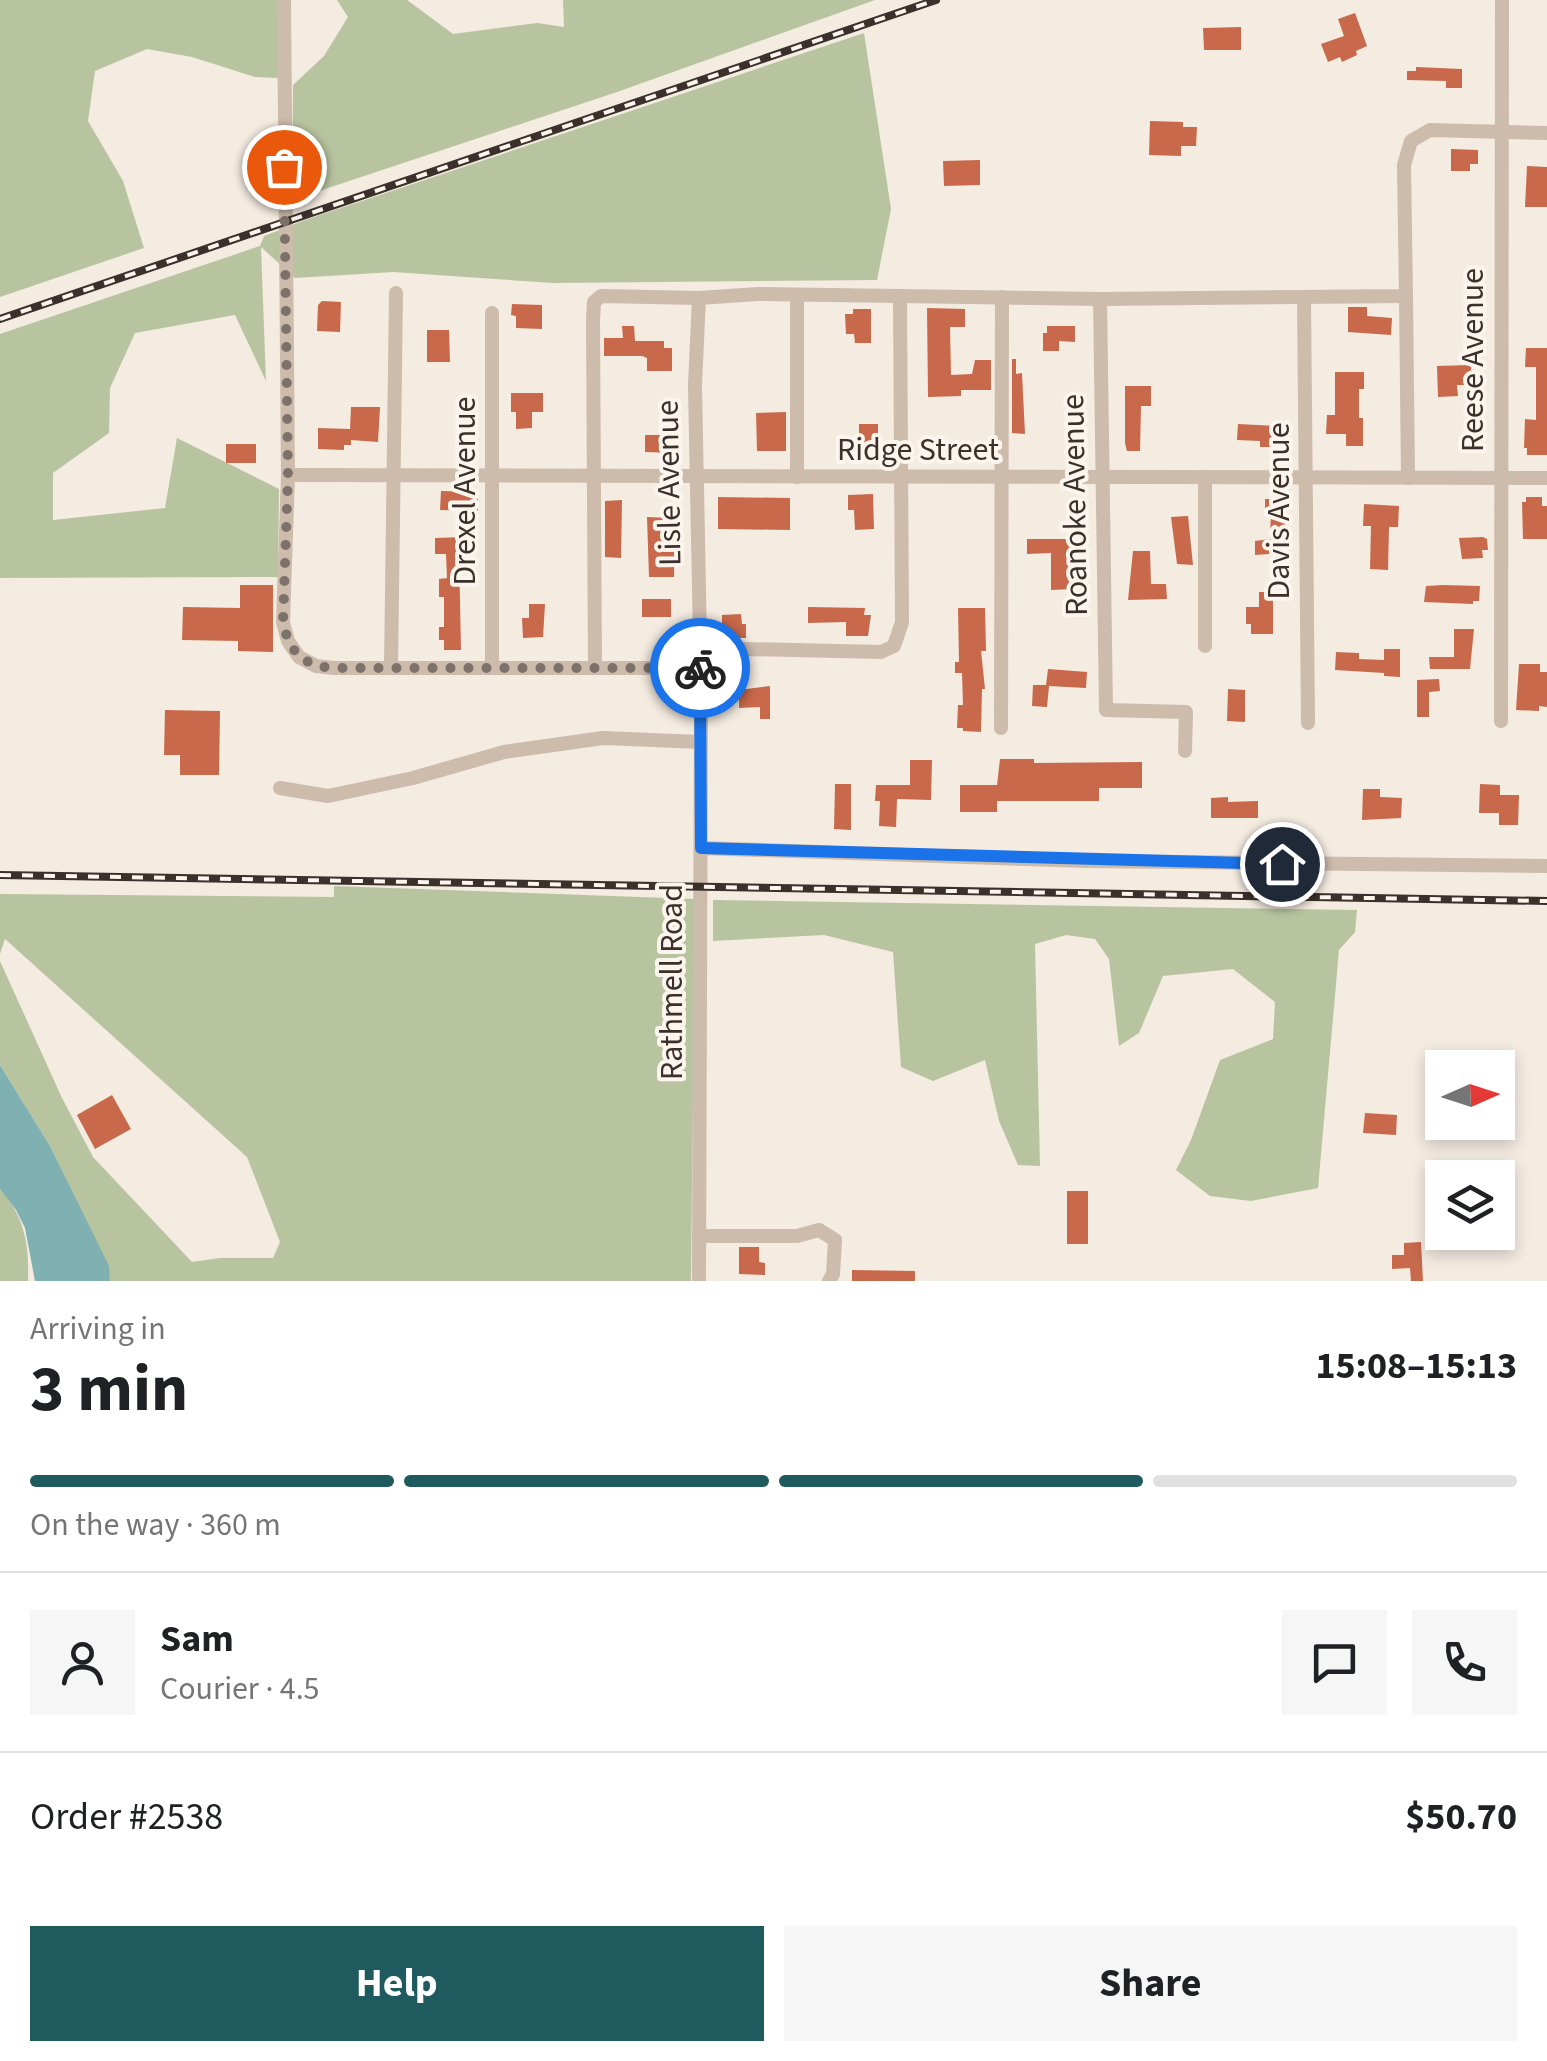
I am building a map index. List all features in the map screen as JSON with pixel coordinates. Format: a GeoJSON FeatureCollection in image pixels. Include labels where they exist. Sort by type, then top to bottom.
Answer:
{"type":"FeatureCollection","features":[{"type":"Feature","properties":{"kind":"street"},"geometry":{"type":"LineString","coordinates":[[284,0],[288,476],[283,622],[288,641],[299,657],[316,666],[700,668]]}},
{"type":"Feature","properties":{"kind":"street","name":"Reese Avenue"},"geometry":{"type":"LineString","coordinates":[[1501,721],[1502,0]]}},
{"type":"Feature","properties":{"kind":"street"},"geometry":{"type":"LineString","coordinates":[[1408,478],[1406,151],[1411,140],[1430,130],[1547,133]]}},
{"type":"Feature","properties":{"kind":"street"},"geometry":{"type":"LineString","coordinates":[[391,668],[396,293]]}},
{"type":"Feature","properties":{"kind":"street"},"geometry":{"type":"LineString","coordinates":[[796,477],[797,294]]}},
{"type":"Feature","properties":{"kind":"street"},"geometry":{"type":"LineString","coordinates":[[595,668],[594,302],[600,296],[1406,296]]}},
{"type":"Feature","properties":{"kind":"street"},"geometry":{"type":"LineString","coordinates":[[700,648],[881,652],[894,646],[902,622],[900,297]]}},
{"type":"Feature","properties":{"kind":"street"},"geometry":{"type":"LineString","coordinates":[[1001,728],[1002,297]]}},
{"type":"Feature","properties":{"kind":"street","name":"Lisle Avenue"},"geometry":{"type":"LineString","coordinates":[[699,298],[696,477],[700,668]]}},
{"type":"Feature","properties":{"kind":"street","name":"Davis Avenue"},"geometry":{"type":"LineString","coordinates":[[1304,298],[1308,724]]}},
{"type":"Feature","properties":{"kind":"street","name":"Roanoke Avenue"},"geometry":{"type":"LineString","coordinates":[[1100,299],[1106,710],[1186,712],[1185,750]]}},
{"type":"Feature","properties":{"kind":"street","name":"Drexel Avenue"},"geometry":{"type":"LineString","coordinates":[[492,313],[492,668]]}},
{"type":"Feature","properties":{"kind":"street","name":"Ridge Street"},"geometry":{"type":"LineString","coordinates":[[288,476],[1547,478]]}},
{"type":"Feature","properties":{"kind":"street"},"geometry":{"type":"LineString","coordinates":[[1205,478],[1205,646]]}},
{"type":"Feature","properties":{"kind":"street","name":"Rathmell Road"},"geometry":{"type":"LineString","coordinates":[[699,1281],[700,668]]}},
{"type":"Feature","properties":{"kind":"street"},"geometry":{"type":"LineString","coordinates":[[280,788],[328,796],[413,778],[504,752],[602,738],[701,742]]}},
{"type":"Feature","properties":{"kind":"street"},"geometry":{"type":"LineString","coordinates":[[701,848],[1105,861],[1547,866]]}},
{"type":"Feature","properties":{"kind":"street"},"geometry":{"type":"LineString","coordinates":[[699,1236],[797,1236],[814,1230],[826,1232],[834,1240],[833,1274],[829,1281]]}},
{"type":"Feature","properties":{"kind":"green space"},"geometry":{"type":"Polygon","coordinates":[[[0,0],[278,0],[278,78],[255,77],[192,57],[147,49],[95,71],[88,121],[123,181],[144,248],[0,297],[0,0]]]}},
{"type":"Feature","properties":{"kind":"green space"},"geometry":{"type":"Polygon","coordinates":[[[337,0],[407,0],[453,34],[537,23],[564,27],[563,0],[875,0],[617,92],[292,200],[293,85],[324,56],[348,17],[337,0]]]}},
{"type":"Feature","properties":{"kind":"green space"},"geometry":{"type":"Polygon","coordinates":[[[864,33],[891,209],[877,280],[552,283],[393,272],[295,278],[261,247],[266,381],[235,315],[135,333],[110,388],[109,433],[53,473],[53,520],[165,508],[177,438],[279,489],[278,577],[0,578],[0,334],[260,246],[264,236],[308,219],[864,33]]]}},
{"type":"Feature","properties":{"kind":"green space"},"geometry":{"type":"Polygon","coordinates":[[[334,886],[695,899],[691,1281],[110,1281],[108,1266],[50,1146],[0,1065],[0,961],[93,1157],[192,1262],[273,1258],[280,1242],[247,1157],[5,939],[0,954],[0,894],[334,897],[334,886]]]}},
{"type":"Feature","properties":{"kind":"green space"},"geometry":{"type":"Polygon","coordinates":[[[713,900],[1357,910],[1355,932],[1339,950],[1318,1188],[1251,1201],[1210,1196],[1176,1170],[1220,1060],[1273,1039],[1275,1002],[1233,969],[1163,976],[1139,1033],[1119,1046],[1109,959],[1095,939],[1066,935],[1035,944],[1040,1166],[1018,1165],[999,1121],[985,1060],[933,1081],[901,1067],[893,952],[824,935],[713,941],[713,900]]]}},
{"type":"Feature","properties":{"kind":"green space"},"geometry":{"type":"Polygon","coordinates":[[[0,1189],[24,1232],[28,1281],[0,1281],[0,1189]]]}},
{"type":"Feature","properties":{"kind":"water"},"geometry":{"type":"Polygon","coordinates":[[[0,1065],[50,1146],[109,1266],[110,1281],[35,1281],[25,1228],[0,1189],[0,1065]]]}},
{"type":"Feature","properties":{"kind":"building"},"geometry":{"type":"Polygon","coordinates":[[[1355,13],[1367,46],[1342,62],[1340,57],[1328,62],[1321,44],[1344,36],[1338,19],[1355,13]]]}},
{"type":"Feature","properties":{"kind":"building"},"geometry":{"type":"Polygon","coordinates":[[[1241,27],[1241,50],[1204,50],[1203,28],[1241,27]]]}},
{"type":"Feature","properties":{"kind":"building"},"geometry":{"type":"Polygon","coordinates":[[[1416,67],[1462,69],[1462,88],[1446,88],[1446,81],[1407,80],[1407,71],[1416,71],[1416,67]]]}},
{"type":"Feature","properties":{"kind":"building"},"geometry":{"type":"Polygon","coordinates":[[[1150,121],[1183,122],[1183,127],[1197,127],[1196,146],[1181,146],[1181,156],[1149,155],[1150,121]]]}},
{"type":"Feature","properties":{"kind":"building"},"geometry":{"type":"Polygon","coordinates":[[[1451,149],[1478,150],[1478,164],[1470,164],[1470,171],[1451,171],[1451,149]]]}},
{"type":"Feature","properties":{"kind":"building"},"geometry":{"type":"Polygon","coordinates":[[[980,160],[980,185],[944,186],[943,161],[980,160]]]}},
{"type":"Feature","properties":{"kind":"building"},"geometry":{"type":"Polygon","coordinates":[[[1527,166],[1547,167],[1547,207],[1525,207],[1527,166]]]}},
{"type":"Feature","properties":{"kind":"building"},"geometry":{"type":"Polygon","coordinates":[[[322,301],[341,302],[340,332],[317,331],[318,305],[322,301]]]}},
{"type":"Feature","properties":{"kind":"building"},"geometry":{"type":"Polygon","coordinates":[[[512,304],[542,305],[542,329],[516,328],[512,304]]]}},
{"type":"Feature","properties":{"kind":"building"},"geometry":{"type":"Polygon","coordinates":[[[1348,307],[1367,307],[1367,316],[1392,318],[1391,335],[1348,332],[1348,307]]]}},
{"type":"Feature","properties":{"kind":"building"},"geometry":{"type":"Polygon","coordinates":[[[927,308],[965,309],[965,327],[950,327],[951,375],[972,374],[975,360],[991,360],[991,390],[961,390],[961,396],[928,397],[927,308]]]}},
{"type":"Feature","properties":{"kind":"building"},"geometry":{"type":"Polygon","coordinates":[[[853,309],[871,309],[871,343],[855,343],[854,334],[846,334],[845,314],[853,314],[853,309]]]}},
{"type":"Feature","properties":{"kind":"building"},"geometry":{"type":"Polygon","coordinates":[[[622,326],[634,326],[635,341],[664,341],[664,348],[672,348],[672,371],[647,371],[647,358],[642,356],[604,356],[604,338],[623,338],[622,326]]]}},
{"type":"Feature","properties":{"kind":"building"},"geometry":{"type":"Polygon","coordinates":[[[1047,326],[1075,326],[1075,342],[1059,341],[1059,351],[1043,351],[1047,326]]]}},
{"type":"Feature","properties":{"kind":"building"},"geometry":{"type":"Polygon","coordinates":[[[427,330],[449,330],[450,362],[427,362],[427,330]]]}},
{"type":"Feature","properties":{"kind":"building"},"geometry":{"type":"Polygon","coordinates":[[[1526,348],[1547,348],[1547,455],[1527,455],[1524,448],[1525,419],[1536,420],[1536,367],[1525,367],[1526,348]]]}},
{"type":"Feature","properties":{"kind":"building"},"geometry":{"type":"Polygon","coordinates":[[[1012,359],[1016,359],[1016,374],[1022,373],[1025,434],[1012,433],[1012,359]]]}},
{"type":"Feature","properties":{"kind":"building"},"geometry":{"type":"Polygon","coordinates":[[[1471,365],[1471,385],[1457,385],[1458,396],[1438,397],[1437,366],[1471,365]]]}},
{"type":"Feature","properties":{"kind":"building"},"geometry":{"type":"Polygon","coordinates":[[[1335,372],[1364,372],[1364,389],[1359,389],[1363,446],[1346,446],[1346,434],[1326,434],[1327,415],[1335,415],[1335,372]]]}},
{"type":"Feature","properties":{"kind":"building"},"geometry":{"type":"Polygon","coordinates":[[[1125,386],[1151,386],[1151,406],[1141,406],[1140,451],[1127,451],[1125,443],[1125,386]]]}},
{"type":"Feature","properties":{"kind":"building"},"geometry":{"type":"Polygon","coordinates":[[[511,393],[543,393],[543,412],[532,412],[532,428],[516,429],[511,393]]]}},
{"type":"Feature","properties":{"kind":"building"},"geometry":{"type":"Polygon","coordinates":[[[351,407],[380,407],[378,442],[351,440],[344,450],[318,449],[318,428],[350,429],[351,407]]]}},
{"type":"Feature","properties":{"kind":"building"},"geometry":{"type":"Polygon","coordinates":[[[786,412],[786,451],[757,451],[756,413],[786,412]]]}},
{"type":"Feature","properties":{"kind":"building"},"geometry":{"type":"Polygon","coordinates":[[[859,424],[878,424],[878,451],[859,451],[859,424]]]}},
{"type":"Feature","properties":{"kind":"building"},"geometry":{"type":"Polygon","coordinates":[[[1238,424],[1279,426],[1279,444],[1260,447],[1260,441],[1237,440],[1238,424]]]}},
{"type":"Feature","properties":{"kind":"building"},"geometry":{"type":"Polygon","coordinates":[[[645,435],[676,435],[676,453],[645,452],[645,435]]]}},
{"type":"Feature","properties":{"kind":"building"},"geometry":{"type":"Polygon","coordinates":[[[226,444],[256,444],[256,463],[226,463],[226,444]]]}},
{"type":"Feature","properties":{"kind":"building"},"geometry":{"type":"Polygon","coordinates":[[[441,491],[478,492],[478,511],[440,510],[441,491]]]}},
{"type":"Feature","properties":{"kind":"building"},"geometry":{"type":"Polygon","coordinates":[[[873,494],[874,529],[855,530],[848,495],[873,494]]]}},
{"type":"Feature","properties":{"kind":"building"},"geometry":{"type":"Polygon","coordinates":[[[718,497],[790,498],[790,530],[718,529],[718,497]]]}},
{"type":"Feature","properties":{"kind":"building"},"geometry":{"type":"Polygon","coordinates":[[[1526,497],[1542,497],[1542,506],[1547,506],[1547,539],[1523,539],[1522,502],[1526,502],[1526,497]]]}},
{"type":"Feature","properties":{"kind":"building"},"geometry":{"type":"Polygon","coordinates":[[[1265,499],[1286,499],[1285,553],[1255,555],[1255,541],[1270,539],[1271,510],[1265,510],[1265,499]]]}},
{"type":"Feature","properties":{"kind":"building"},"geometry":{"type":"Polygon","coordinates":[[[622,500],[621,558],[605,557],[605,501],[622,500]]]}},
{"type":"Feature","properties":{"kind":"building"},"geometry":{"type":"Polygon","coordinates":[[[1364,504],[1399,506],[1398,527],[1389,527],[1388,570],[1370,569],[1371,526],[1363,526],[1364,504]]]}},
{"type":"Feature","properties":{"kind":"building"},"geometry":{"type":"Polygon","coordinates":[[[1188,516],[1193,565],[1177,564],[1171,517],[1188,516]]]}},
{"type":"Feature","properties":{"kind":"building"},"geometry":{"type":"Polygon","coordinates":[[[647,517],[670,518],[675,522],[674,577],[649,577],[647,517]]]}},
{"type":"Feature","properties":{"kind":"building"},"geometry":{"type":"Polygon","coordinates":[[[464,537],[464,553],[459,553],[461,650],[444,650],[444,640],[439,640],[439,627],[444,627],[444,597],[439,597],[439,579],[447,578],[446,554],[435,554],[435,538],[464,537]]]}},
{"type":"Feature","properties":{"kind":"building"},"geometry":{"type":"Polygon","coordinates":[[[1459,538],[1487,539],[1488,550],[1482,550],[1483,558],[1462,559],[1459,538]]]}},
{"type":"Feature","properties":{"kind":"building"},"geometry":{"type":"Polygon","coordinates":[[[1027,539],[1074,539],[1080,579],[1074,579],[1074,589],[1051,590],[1051,553],[1027,554],[1027,539]]]}},
{"type":"Feature","properties":{"kind":"building"},"geometry":{"type":"Polygon","coordinates":[[[1133,551],[1150,551],[1151,584],[1166,584],[1167,599],[1128,600],[1133,551]]]}},
{"type":"Feature","properties":{"kind":"building"},"geometry":{"type":"Polygon","coordinates":[[[240,585],[273,585],[273,652],[238,651],[238,641],[182,640],[183,607],[240,608],[240,585]]]}},
{"type":"Feature","properties":{"kind":"building"},"geometry":{"type":"Polygon","coordinates":[[[1426,586],[1480,586],[1479,601],[1424,602],[1426,586]]]}},
{"type":"Feature","properties":{"kind":"building"},"geometry":{"type":"Polygon","coordinates":[[[1259,592],[1273,592],[1273,634],[1251,634],[1251,624],[1246,624],[1246,607],[1259,607],[1259,592]]]}},
{"type":"Feature","properties":{"kind":"building"},"geometry":{"type":"Polygon","coordinates":[[[642,599],[671,599],[671,617],[642,617],[642,599]]]}},
{"type":"Feature","properties":{"kind":"building"},"geometry":{"type":"Polygon","coordinates":[[[529,604],[545,604],[543,637],[523,638],[522,618],[529,618],[529,604]]]}},
{"type":"Feature","properties":{"kind":"building"},"geometry":{"type":"Polygon","coordinates":[[[808,607],[865,608],[864,615],[871,615],[868,636],[846,636],[846,622],[808,623],[808,607]]]}},
{"type":"Feature","properties":{"kind":"building"},"geometry":{"type":"Polygon","coordinates":[[[958,608],[985,608],[981,732],[957,728],[958,705],[963,705],[962,673],[955,673],[955,662],[959,662],[958,608]]]}},
{"type":"Feature","properties":{"kind":"building"},"geometry":{"type":"Polygon","coordinates":[[[741,614],[746,638],[719,638],[722,615],[741,614]]]}},
{"type":"Feature","properties":{"kind":"building"},"geometry":{"type":"Polygon","coordinates":[[[1454,629],[1474,629],[1470,669],[1430,669],[1429,657],[1454,657],[1454,629]]]}},
{"type":"Feature","properties":{"kind":"building"},"geometry":{"type":"Polygon","coordinates":[[[1384,649],[1400,649],[1400,677],[1335,670],[1336,652],[1359,653],[1359,659],[1384,660],[1384,649]]]}},
{"type":"Feature","properties":{"kind":"building"},"geometry":{"type":"Polygon","coordinates":[[[1519,664],[1540,664],[1540,672],[1547,672],[1547,707],[1539,706],[1539,711],[1516,710],[1519,664]]]}},
{"type":"Feature","properties":{"kind":"building"},"geometry":{"type":"Polygon","coordinates":[[[1048,669],[1087,672],[1086,688],[1049,686],[1047,707],[1032,706],[1033,685],[1046,685],[1048,669]]]}},
{"type":"Feature","properties":{"kind":"building"},"geometry":{"type":"Polygon","coordinates":[[[1439,679],[1440,691],[1429,692],[1429,717],[1417,717],[1417,680],[1439,679]]]}},
{"type":"Feature","properties":{"kind":"building"},"geometry":{"type":"Polygon","coordinates":[[[770,686],[770,719],[760,719],[760,707],[739,708],[739,690],[770,686]]]}},
{"type":"Feature","properties":{"kind":"building"},"geometry":{"type":"Polygon","coordinates":[[[1228,689],[1245,690],[1245,722],[1227,721],[1228,689]]]}},
{"type":"Feature","properties":{"kind":"building"},"geometry":{"type":"Polygon","coordinates":[[[165,710],[220,711],[219,775],[180,775],[180,755],[164,755],[165,710]]]}},
{"type":"Feature","properties":{"kind":"building"},"geometry":{"type":"Polygon","coordinates":[[[1000,759],[1034,759],[1034,763],[1142,762],[1142,788],[1099,788],[1099,801],[997,801],[997,812],[960,812],[960,785],[997,785],[1000,759]]]}},
{"type":"Feature","properties":{"kind":"building"},"geometry":{"type":"Polygon","coordinates":[[[910,760],[932,760],[931,800],[897,799],[896,827],[879,826],[876,785],[910,785],[910,760]]]}},
{"type":"Feature","properties":{"kind":"building"},"geometry":{"type":"Polygon","coordinates":[[[835,784],[851,784],[851,830],[834,829],[835,784]]]}},
{"type":"Feature","properties":{"kind":"building"},"geometry":{"type":"Polygon","coordinates":[[[1480,784],[1500,785],[1500,795],[1519,795],[1518,825],[1499,825],[1499,813],[1479,813],[1480,784]]]}},
{"type":"Feature","properties":{"kind":"building"},"geometry":{"type":"Polygon","coordinates":[[[1363,789],[1380,789],[1380,797],[1402,798],[1401,818],[1362,820],[1363,789]]]}},
{"type":"Feature","properties":{"kind":"building"},"geometry":{"type":"Polygon","coordinates":[[[1228,797],[1228,802],[1258,801],[1258,818],[1211,818],[1211,798],[1228,797]]]}},
{"type":"Feature","properties":{"kind":"building"},"geometry":{"type":"Polygon","coordinates":[[[112,1095],[131,1129],[95,1149],[77,1115],[112,1095]]]}},
{"type":"Feature","properties":{"kind":"building"},"geometry":{"type":"Polygon","coordinates":[[[1365,1113],[1397,1115],[1396,1135],[1363,1133],[1365,1113]]]}},
{"type":"Feature","properties":{"kind":"building"},"geometry":{"type":"Polygon","coordinates":[[[1067,1191],[1088,1191],[1088,1244],[1067,1244],[1067,1191]]]}},
{"type":"Feature","properties":{"kind":"building"},"geometry":{"type":"Polygon","coordinates":[[[1421,1242],[1423,1281],[1411,1281],[1410,1268],[1392,1269],[1392,1255],[1404,1255],[1404,1243],[1421,1242]]]}},
{"type":"Feature","properties":{"kind":"building"},"geometry":{"type":"Polygon","coordinates":[[[739,1247],[759,1247],[759,1262],[765,1263],[765,1275],[739,1274],[739,1247]]]}},
{"type":"Feature","properties":{"kind":"building"},"geometry":{"type":"Polygon","coordinates":[[[852,1270],[915,1271],[915,1281],[852,1281],[852,1270]]]}},
{"type":"Feature","properties":{"kind":"railway"},"geometry":{"type":"LineString","coordinates":[[0,319],[936,0]]}},
{"type":"Feature","properties":{"kind":"railway"},"geometry":{"type":"LineString","coordinates":[[0,875],[1547,901]]}},
{"type":"Feature","properties":{"kind":"way so far"},"geometry":{"type":"LineString","coordinates":[[284,167],[288,476],[283,622],[292,650],[316,666],[334,668],[700,668]]}},
{"type":"Feature","properties":{"kind":"route"},"geometry":{"type":"LineString","coordinates":[[700,668],[701,848],[1282,864]]}}]}
